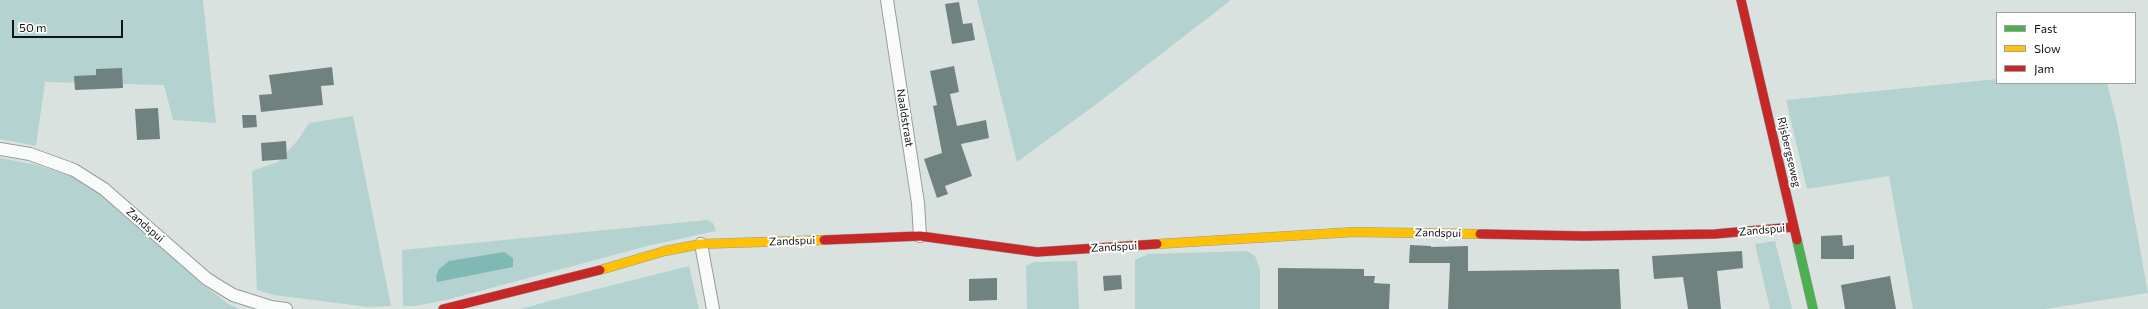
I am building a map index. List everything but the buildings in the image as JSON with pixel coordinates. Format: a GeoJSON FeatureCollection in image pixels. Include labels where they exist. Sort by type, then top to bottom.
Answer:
{"type":"FeatureCollection","features":[{"type":"Feature","properties":{"kind":"street","name":"Naaldstraat"},"geometry":{"type":"LineString","coordinates":[[887,0],[918,203],[920,236]]}},
{"type":"Feature","properties":{"kind":"street","name":"Rijsbergseweg"},"geometry":{"type":"LineString","coordinates":[[1741,0],[1813,309]]}},
{"type":"Feature","properties":{"kind":"street","name":"Zandspui"},"geometry":{"type":"LineString","coordinates":[[0,149],[30,154],[74,170],[104,189],[207,279],[233,295],[271,307],[286,309]]}},
{"type":"Feature","properties":{"kind":"street","name":"Zandspui"},"geometry":{"type":"LineString","coordinates":[[443,309],[625,264],[665,251],[701,244],[920,236],[1037,252],[1354,232],[1584,236],[1715,234],[1794,227]]}},
{"type":"Feature","properties":{"kind":"street"},"geometry":{"type":"LineString","coordinates":[[701,244],[713,309]]}},
{"type":"Feature","properties":{"kind":"shaded area"},"geometry":{"type":"Polygon","coordinates":[[[0,0],[203,0],[216,123],[173,120],[164,85],[45,82],[36,146],[0,139],[0,0]]]}},
{"type":"Feature","properties":{"kind":"shaded area"},"geometry":{"type":"Polygon","coordinates":[[[977,0],[1231,0],[1098,103],[1017,162],[977,0]]]}},
{"type":"Feature","properties":{"kind":"shaded area"},"geometry":{"type":"Polygon","coordinates":[[[1996,79],[1996,84],[2107,84],[2117,122],[2148,293],[2045,309],[1913,309],[1889,176],[1807,189],[1786,100],[1996,79]]]}},
{"type":"Feature","properties":{"kind":"shaded area"},"geometry":{"type":"Polygon","coordinates":[[[353,116],[391,306],[368,307],[274,295],[257,290],[252,171],[278,162],[298,140],[309,123],[353,116]]]}},
{"type":"Feature","properties":{"kind":"shaded area"},"geometry":{"type":"Polygon","coordinates":[[[0,158],[37,165],[71,176],[99,192],[116,205],[201,283],[227,303],[239,309],[0,309],[0,158]]]}},
{"type":"Feature","properties":{"kind":"shaded area"},"geometry":{"type":"Polygon","coordinates":[[[707,220],[713,223],[716,231],[651,245],[450,299],[416,306],[403,306],[402,250],[707,220]]]}},
{"type":"Feature","properties":{"kind":"shaded area"},"geometry":{"type":"Polygon","coordinates":[[[1775,241],[1792,309],[1770,309],[1755,244],[1775,241]]]}},
{"type":"Feature","properties":{"kind":"shaded area"},"geometry":{"type":"Polygon","coordinates":[[[1247,251],[1255,256],[1260,269],[1260,309],[1135,309],[1135,260],[1148,254],[1247,251]]]}},
{"type":"Feature","properties":{"kind":"shaded area"},"geometry":{"type":"Polygon","coordinates":[[[1077,261],[1079,309],[1027,309],[1026,266],[1034,262],[1077,261]]]}},
{"type":"Feature","properties":{"kind":"shaded area"},"geometry":{"type":"Polygon","coordinates":[[[689,266],[699,309],[520,309],[565,297],[689,266]]]}},
{"type":"Feature","properties":{"kind":"water"},"geometry":{"type":"Polygon","coordinates":[[[504,252],[513,258],[513,267],[437,282],[436,277],[439,269],[449,261],[504,252]]]}},
{"type":"Feature","properties":{"kind":"traffic: fast"},"geometry":{"type":"LineString","coordinates":[[1797,240],[1813,309]]}},
{"type":"Feature","properties":{"kind":"traffic: slow"},"geometry":{"type":"LineString","coordinates":[[1157,244],[1354,232],[1480,234]]}},
{"type":"Feature","properties":{"kind":"traffic: slow"},"geometry":{"type":"LineString","coordinates":[[600,270],[665,251],[701,244],[824,240]]}},
{"type":"Feature","properties":{"kind":"traffic: jam"},"geometry":{"type":"LineString","coordinates":[[1741,0],[1797,240]]}},
{"type":"Feature","properties":{"kind":"traffic: jam"},"geometry":{"type":"LineString","coordinates":[[1480,234],[1584,236],[1715,234],[1794,227]]}},
{"type":"Feature","properties":{"kind":"traffic: jam"},"geometry":{"type":"LineString","coordinates":[[824,240],[920,236],[1037,252],[1157,244]]}},
{"type":"Feature","properties":{"kind":"traffic: jam"},"geometry":{"type":"LineString","coordinates":[[443,309],[600,270]]}}]}
